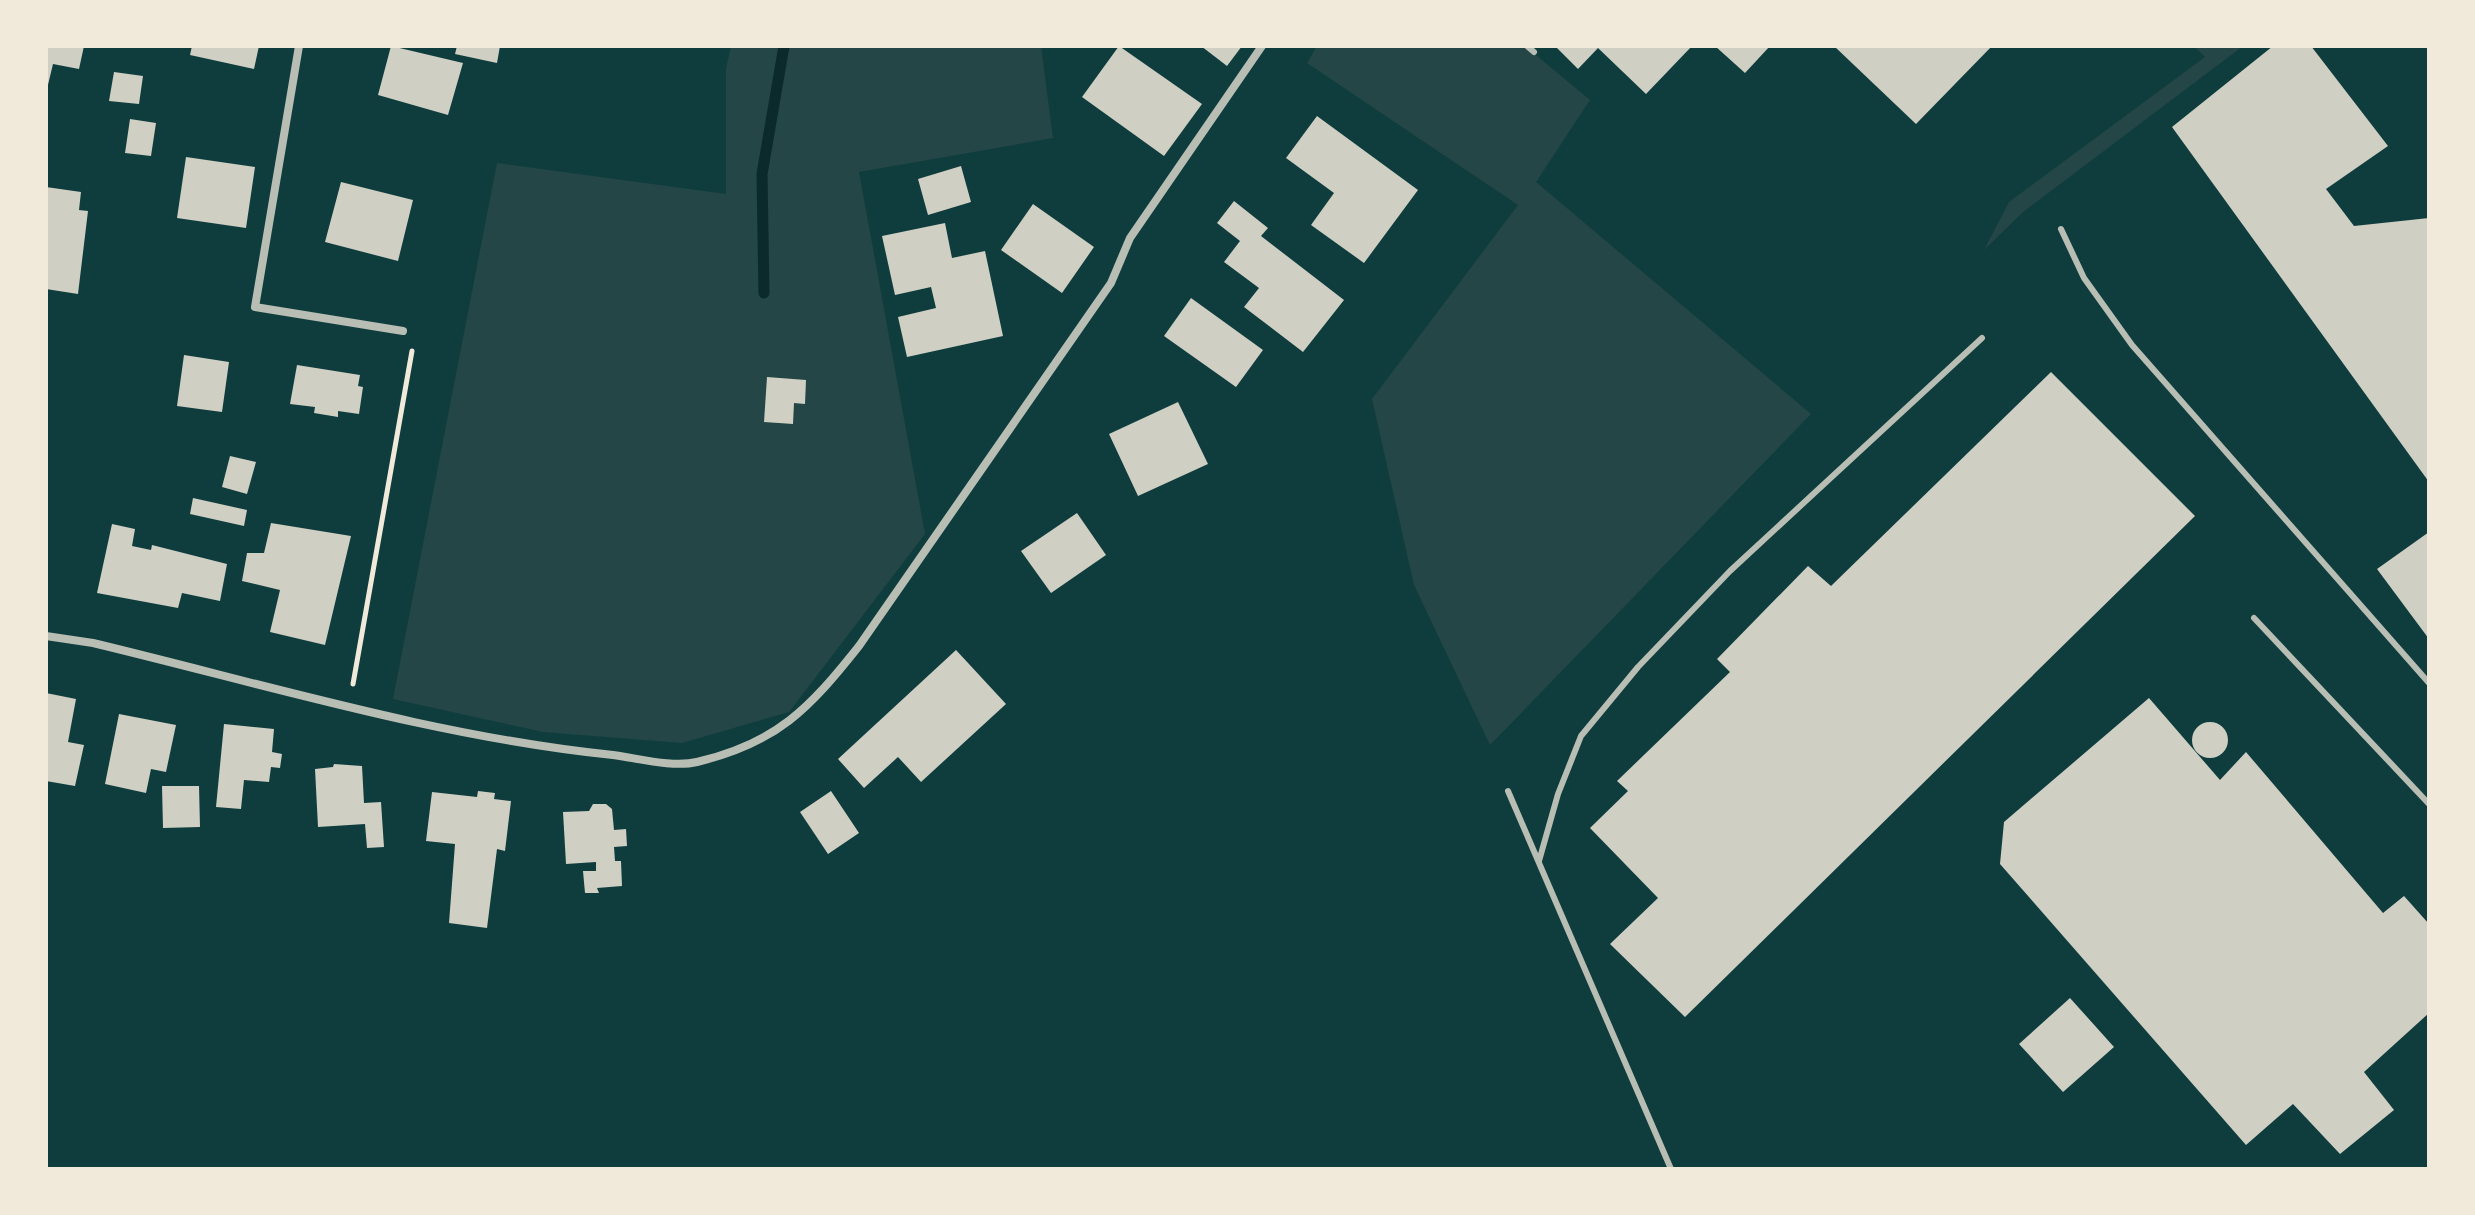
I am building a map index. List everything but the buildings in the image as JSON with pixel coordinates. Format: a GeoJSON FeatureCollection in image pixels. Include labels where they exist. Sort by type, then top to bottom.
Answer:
{"type":"FeatureCollection","features":[{"type":"Feature","properties":{"kind":"street"},"geometry":{"type":"LineString","coordinates":[[299,46],[255,307],[403,331]]}},
{"type":"Feature","properties":{"kind":"street"},"geometry":{"type":"LineString","coordinates":[[46,636],[93,643],[544,748],[692,764],[752,746],[794,718],[824,689],[868,633],[1111,283],[1130,238],[1262,46]]}},
{"type":"Feature","properties":{"kind":"lane"},"geometry":{"type":"LineString","coordinates":[[1527,46],[1534,52]]}},
{"type":"Feature","properties":{"kind":"lane"},"geometry":{"type":"LineString","coordinates":[[2061,229],[2084,278],[2132,345],[2429,683]]}},
{"type":"Feature","properties":{"kind":"lane"},"geometry":{"type":"LineString","coordinates":[[1539,861],[1558,794],[1581,736],[1638,667],[1730,571],[1982,338]]}},
{"type":"Feature","properties":{"kind":"lane"},"geometry":{"type":"LineString","coordinates":[[2254,618],[2429,804]]}},
{"type":"Feature","properties":{"kind":"lane"},"geometry":{"type":"LineString","coordinates":[[1508,791],[1671,1169]]}},
{"type":"Feature","properties":{"kind":"path"},"geometry":{"type":"LineString","coordinates":[[349,705],[412,348],[403,331]]}},
{"type":"Feature","properties":{"kind":"shaded area"},"geometry":{"type":"Polygon","coordinates":[[[731,46],[1041,46],[1053,138],[859,172],[925,534],[789,712],[682,743],[543,732],[393,699],[497,163],[726,194],[726,69],[731,46]]]}},
{"type":"Feature","properties":{"kind":"shaded area"},"geometry":{"type":"Polygon","coordinates":[[[1317,46],[1525,46],[1590,100],[1536,182],[1811,414],[1490,745],[1414,585],[1372,399],[1518,205],[1307,63],[1317,46]]]}},
{"type":"Feature","properties":{"kind":"shaded area"},"geometry":{"type":"Polygon","coordinates":[[[2194,46],[2243,46],[2023,212],[1984,250],[2009,202],[2205,57],[2194,46]]]}},
{"type":"Feature","properties":{"kind":"waterway"},"geometry":{"type":"LineString","coordinates":[[764,293],[762,174],[784,46]]}}]}
